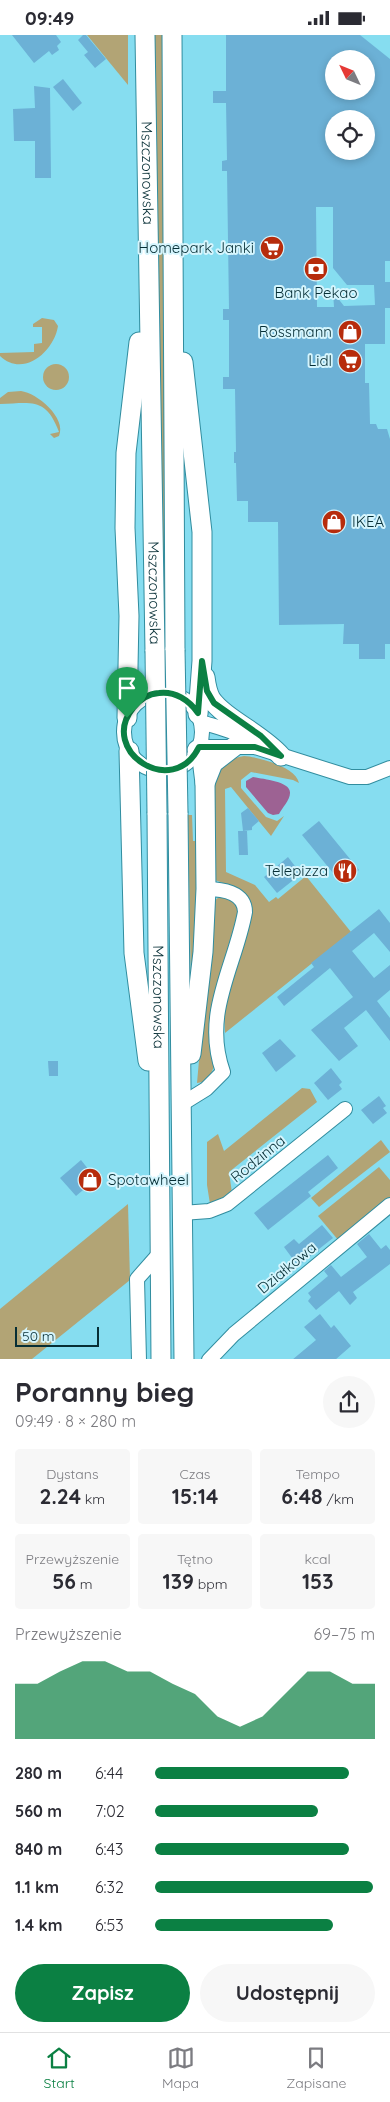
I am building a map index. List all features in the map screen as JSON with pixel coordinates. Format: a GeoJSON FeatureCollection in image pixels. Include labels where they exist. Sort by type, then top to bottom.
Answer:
{"type":"FeatureCollection","features":[{"type":"Feature","properties":{"kind":"main road","name":"Mszczonowska"},"geometry":{"type":"LineString","coordinates":[[145,35],[157,813],[161,1359]]}},
{"type":"Feature","properties":{"kind":"main road","name":"Mszczonowska"},"geometry":{"type":"LineString","coordinates":[[172,35],[175,650],[184,1359]]}},
{"type":"Feature","properties":{"kind":"main road"},"geometry":{"type":"LineString","coordinates":[[172,264],[202,532],[202,661],[199,718]]}},
{"type":"Feature","properties":{"kind":"main road"},"geometry":{"type":"LineString","coordinates":[[127,718],[129,617],[125,528],[126,453],[148,269]]}},
{"type":"Feature","properties":{"kind":"main road"},"geometry":{"type":"LineString","coordinates":[[202,661],[207,691],[214,703],[261,736],[281,756]]}},
{"type":"Feature","properties":{"kind":"main road"},"geometry":{"type":"LineString","coordinates":[[205,783],[213,763],[235,746]]}},
{"type":"Feature","properties":{"kind":"main road"},"geometry":{"type":"LineString","coordinates":[[182,1132],[202,951],[206,889],[205,783],[202,759],[198,748]]}},
{"type":"Feature","properties":{"kind":"main road"},"geometry":{"type":"LineString","coordinates":[[129,751],[134,953],[158,1137]]}},
{"type":"Feature","properties":{"kind":"street"},"geometry":{"type":"LineString","coordinates":[[161,693],[179,696],[190,703],[199,718],[202,737],[198,748],[180,766],[163,770],[152,769],[141,764],[129,751],[124,735],[127,718],[133,707],[143,699],[161,693]]}},
{"type":"Feature","properties":{"kind":"street"},"geometry":{"type":"LineString","coordinates":[[199,718],[237,734],[250,741],[255,747]]}},
{"type":"Feature","properties":{"kind":"street"},"geometry":{"type":"LineString","coordinates":[[198,748],[235,746],[245,749],[255,747],[350,777],[366,777],[390,767]]}},
{"type":"Feature","properties":{"kind":"street"},"geometry":{"type":"LineString","coordinates":[[185,1103],[206,1089],[222,1072],[217,1052],[217,1011],[245,912],[242,900],[237,896],[220,889],[206,889]]}},
{"type":"Feature","properties":{"kind":"street","name":"Rodzinna"},"geometry":{"type":"LineString","coordinates":[[182,1213],[210,1211],[227,1204],[345,1109]]}},
{"type":"Feature","properties":{"kind":"street","name":"Działkowa"},"geometry":{"type":"LineString","coordinates":[[208,1359],[240,1329],[390,1205]]}},
{"type":"Feature","properties":{"kind":"street"},"geometry":{"type":"LineString","coordinates":[[139,1359],[138,1279],[159,1254]]}},
{"type":"Feature","properties":{"kind":"shaded area"},"geometry":{"type":"Polygon","coordinates":[[[87,35],[128,35],[128,85],[87,35]]]}},
{"type":"Feature","properties":{"kind":"shaded area"},"geometry":{"type":"Polygon","coordinates":[[[154,35],[163,35],[167,647],[161,647],[154,35]]]}},
{"type":"Feature","properties":{"kind":"shaded area"},"geometry":{"type":"Polygon","coordinates":[[[42,318],[54,320],[58,326],[55,336],[44,353],[27,363],[18,364],[9,362],[0,356],[0,353],[34,352],[34,344],[42,343],[42,327],[33,327],[33,324],[42,318]]]}},
{"type":"Feature","properties":{"kind":"shaded area"},"geometry":{"type":"Polygon","coordinates":[[[56,364],[65,368],[69,377],[65,386],[56,390],[47,386],[43,377],[47,368],[56,364]]]}},
{"type":"Feature","properties":{"kind":"shaded area"},"geometry":{"type":"Polygon","coordinates":[[[21,391],[35,396],[55,414],[59,422],[60,429],[59,436],[54,438],[50,434],[59,432],[49,413],[43,407],[29,403],[0,404],[0,398],[8,392],[21,391]]]}},
{"type":"Feature","properties":{"kind":"shaded area"},"geometry":{"type":"Polygon","coordinates":[[[244,756],[276,764],[291,772],[299,783],[293,780],[251,772],[241,780],[241,788],[266,817],[277,821],[284,816],[271,836],[231,787],[225,789],[226,872],[255,885],[269,902],[276,897],[278,899],[306,876],[351,932],[225,1033],[224,1011],[248,900],[241,890],[215,880],[214,791],[215,779],[220,768],[237,757],[244,756]]]}},
{"type":"Feature","properties":{"kind":"shaded area"},"geometry":{"type":"Polygon","coordinates":[[[253,777],[281,783],[289,789],[289,798],[279,814],[273,815],[268,813],[246,787],[246,781],[253,777]]]}},
{"type":"Feature","properties":{"kind":"shaded area"},"geometry":{"type":"Polygon","coordinates":[[[188,815],[192,815],[193,841],[199,841],[199,948],[191,989],[188,815]]]}},
{"type":"Feature","properties":{"kind":"shaded area"},"geometry":{"type":"Polygon","coordinates":[[[219,897],[231,897],[239,909],[224,961],[212,1026],[210,1046],[215,1064],[208,1081],[197,1083],[213,902],[219,897]]]}},
{"type":"Feature","properties":{"kind":"shaded area"},"geometry":{"type":"Polygon","coordinates":[[[302,1088],[310,1089],[317,1102],[229,1172],[232,1193],[226,1199],[210,1204],[207,1185],[207,1142],[218,1134],[224,1151],[302,1088]]]}},
{"type":"Feature","properties":{"kind":"shaded area"},"geometry":{"type":"Polygon","coordinates":[[[381,1140],[390,1152],[319,1207],[311,1198],[381,1140]]]}},
{"type":"Feature","properties":{"kind":"shaded area"},"geometry":{"type":"Polygon","coordinates":[[[379,1167],[390,1180],[390,1199],[339,1241],[318,1216],[379,1167]]]}},
{"type":"Feature","properties":{"kind":"shaded area"},"geometry":{"type":"Polygon","coordinates":[[[128,1204],[130,1280],[32,1359],[0,1359],[0,1309],[128,1204]]]}},
{"type":"Feature","properties":{"kind":"building"},"geometry":{"type":"Polygon","coordinates":[[[12,35],[56,35],[61,42],[57,46],[59,50],[52,55],[49,51],[34,63],[12,35]]]}},
{"type":"Feature","properties":{"kind":"building"},"geometry":{"type":"Polygon","coordinates":[[[83,35],[86,35],[106,59],[95,68],[84,55],[88,52],[78,40],[83,35]]]}},
{"type":"Feature","properties":{"kind":"building"},"geometry":{"type":"Polygon","coordinates":[[[226,35],[360,35],[390,59],[390,261],[385,261],[385,282],[390,282],[390,308],[385,308],[385,344],[365,344],[365,383],[369,383],[370,424],[376,424],[378,429],[387,429],[390,439],[390,644],[385,644],[385,659],[359,659],[359,644],[343,644],[344,624],[279,625],[278,522],[248,522],[248,501],[237,501],[236,463],[234,463],[234,452],[236,452],[235,389],[223,389],[223,377],[229,377],[229,320],[223,320],[223,309],[229,309],[227,171],[222,171],[222,161],[227,160],[226,103],[213,103],[213,91],[226,91],[226,35]],[[316,207],[317,307],[334,307],[333,292],[344,306],[375,305],[374,285],[347,285],[333,268],[333,207],[316,207]]]}},
{"type":"Feature","properties":{"kind":"building"},"geometry":{"type":"Polygon","coordinates":[[[63,79],[82,103],[73,111],[53,87],[63,79]]]}},
{"type":"Feature","properties":{"kind":"building"},"geometry":{"type":"Polygon","coordinates":[[[34,86],[50,88],[51,178],[35,178],[35,141],[14,141],[13,109],[35,108],[34,86]]]}},
{"type":"Feature","properties":{"kind":"building"},"geometry":{"type":"Polygon","coordinates":[[[248,808],[259,821],[252,827],[252,830],[243,831],[241,813],[248,808]]]}},
{"type":"Feature","properties":{"kind":"building"},"geometry":{"type":"Polygon","coordinates":[[[319,821],[359,870],[342,884],[302,835],[319,821]]]}},
{"type":"Feature","properties":{"kind":"building"},"geometry":{"type":"Polygon","coordinates":[[[238,831],[247,831],[248,855],[239,855],[238,831]]]}},
{"type":"Feature","properties":{"kind":"building"},"geometry":{"type":"Polygon","coordinates":[[[288,857],[301,874],[277,893],[264,877],[288,857]]]}},
{"type":"Feature","properties":{"kind":"building"},"geometry":{"type":"Polygon","coordinates":[[[379,909],[390,923],[390,952],[374,933],[352,951],[374,978],[390,965],[390,990],[377,1001],[390,1018],[390,1041],[366,1010],[344,1028],[358,1046],[339,1061],[311,1030],[353,997],[330,968],[284,1006],[277,997],[314,967],[311,963],[379,909]]]}},
{"type":"Feature","properties":{"kind":"building"},"geometry":{"type":"Polygon","coordinates":[[[280,1039],[296,1056],[276,1072],[262,1053],[280,1039]]]}},
{"type":"Feature","properties":{"kind":"building"},"geometry":{"type":"Polygon","coordinates":[[[48,1061],[58,1061],[58,1076],[49,1076],[48,1061]]]}},
{"type":"Feature","properties":{"kind":"building"},"geometry":{"type":"Polygon","coordinates":[[[331,1068],[342,1082],[339,1085],[342,1089],[328,1100],[314,1083],[331,1068]]]}},
{"type":"Feature","properties":{"kind":"building"},"geometry":{"type":"Polygon","coordinates":[[[379,1096],[386,1106],[383,1108],[387,1113],[373,1124],[361,1110],[379,1096]]]}},
{"type":"Feature","properties":{"kind":"building"},"geometry":{"type":"Polygon","coordinates":[[[328,1155],[338,1168],[308,1192],[311,1196],[268,1230],[254,1213],[328,1155]]]}},
{"type":"Feature","properties":{"kind":"building"},"geometry":{"type":"Polygon","coordinates":[[[81,1160],[96,1179],[76,1196],[60,1178],[81,1160]]]}},
{"type":"Feature","properties":{"kind":"building"},"geometry":{"type":"Polygon","coordinates":[[[322,1225],[333,1238],[319,1249],[319,1253],[318,1250],[298,1266],[284,1247],[294,1239],[299,1244],[322,1225]]]}},
{"type":"Feature","properties":{"kind":"building"},"geometry":{"type":"Polygon","coordinates":[[[369,1234],[381,1249],[386,1245],[390,1250],[390,1264],[353,1292],[357,1298],[350,1305],[339,1291],[316,1310],[308,1301],[311,1297],[308,1293],[328,1276],[324,1271],[331,1265],[341,1277],[367,1257],[357,1244],[369,1234]]]}},
{"type":"Feature","properties":{"kind":"building"},"geometry":{"type":"Polygon","coordinates":[[[320,1314],[331,1328],[334,1325],[351,1346],[336,1359],[293,1359],[316,1340],[304,1327],[320,1314]]]}},
{"type":"Feature","properties":{"kind":"place","name":"Homepark Janki"},"geometry":{"type":"Point","coordinates":[272,248]}},
{"type":"Feature","properties":{"kind":"place","name":"Bank Pekao"},"geometry":{"type":"Point","coordinates":[316,269]}},
{"type":"Feature","properties":{"kind":"place","name":"Rossmann"},"geometry":{"type":"Point","coordinates":[350,332]}},
{"type":"Feature","properties":{"kind":"place","name":"Lidl"},"geometry":{"type":"Point","coordinates":[350,361]}},
{"type":"Feature","properties":{"kind":"place","name":"IKEA"},"geometry":{"type":"Point","coordinates":[334,522]}},
{"type":"Feature","properties":{"kind":"place","name":"Telepizza"},"geometry":{"type":"Point","coordinates":[345,871]}},
{"type":"Feature","properties":{"kind":"place","name":"Spotawheel"},"geometry":{"type":"Point","coordinates":[90,1180]}},
{"type":"Feature","properties":{"kind":"route"},"geometry":{"type":"LineString","coordinates":[[202,661],[205,669],[207,691],[214,703],[261,736],[281,756],[255,747],[245,749],[235,746],[213,745],[199,747],[194,755],[185,763],[175,768],[169,770],[152,769],[141,764],[129,751],[124,735],[127,718],[138,702],[149,696],[161,693],[173,694],[185,699],[198,713],[202,661]]}}]}
